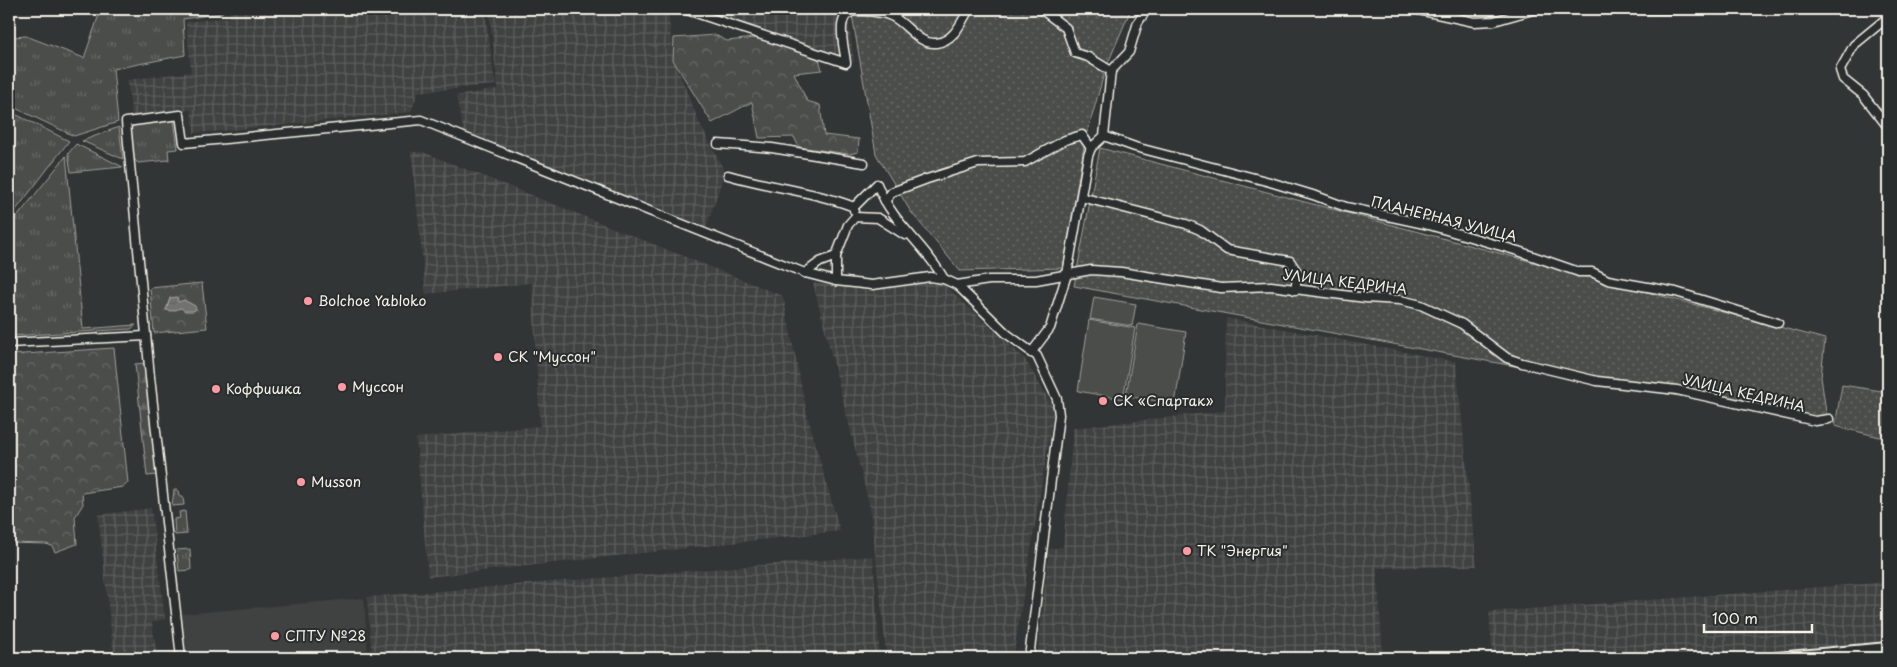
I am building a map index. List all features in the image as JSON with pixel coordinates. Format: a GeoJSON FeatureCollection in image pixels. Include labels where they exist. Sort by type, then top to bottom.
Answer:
{"type":"FeatureCollection","features":[{"type":"Feature","properties":{"kind":"main road"},"geometry":{"type":"LineString","coordinates":[[1777,658],[1888,648]]}},
{"type":"Feature","properties":{"kind":"street"},"geometry":{"type":"LineString","coordinates":[[684,9],[846,63],[842,22],[844,15],[849,11],[868,11],[892,16],[923,41],[934,44],[948,40],[954,34],[969,9]]}},
{"type":"Feature","properties":{"kind":"street"},"geometry":{"type":"LineString","coordinates":[[1041,9],[1066,28],[1070,45],[1075,53],[1088,57],[1111,71]]}},
{"type":"Feature","properties":{"kind":"street"},"geometry":{"type":"LineString","coordinates":[[1031,353],[1050,328],[1067,274],[1091,148],[1104,136],[1111,71],[1129,52],[1138,22],[1147,9]]}},
{"type":"Feature","properties":{"kind":"street"},"geometry":{"type":"LineString","coordinates":[[1414,9],[1474,22],[1494,22],[1536,9]]}},
{"type":"Feature","properties":{"kind":"street"},"geometry":{"type":"LineString","coordinates":[[1649,9],[1680,9]]}},
{"type":"Feature","properties":{"kind":"street"},"geometry":{"type":"LineString","coordinates":[[1888,17],[1854,45],[1840,70],[1843,79],[1863,95],[1888,127]]}},
{"type":"Feature","properties":{"kind":"street"},"geometry":{"type":"LineString","coordinates":[[181,658],[146,336],[126,122],[180,115],[184,143],[421,120],[805,273],[836,281],[872,285],[930,277],[944,279],[957,285],[1007,334],[1037,356],[1057,399],[1059,416],[1029,658]]}},
{"type":"Feature","properties":{"kind":"street"},"geometry":{"type":"LineString","coordinates":[[884,201],[892,192],[978,163],[1025,162],[1065,140],[1082,135],[1091,148]]}},
{"type":"Feature","properties":{"kind":"street","name":"ПЛАНЕРНАЯ УЛИЦА"},"geometry":{"type":"LineString","coordinates":[[1104,136],[1135,147],[1316,196],[1346,207],[1429,225],[1535,256],[1579,272],[1592,272],[1608,280],[1676,292],[1778,323]]}},
{"type":"Feature","properties":{"kind":"street"},"geometry":{"type":"LineString","coordinates":[[718,144],[772,148],[864,163]]}},
{"type":"Feature","properties":{"kind":"street"},"geometry":{"type":"LineString","coordinates":[[728,175],[767,186],[838,201],[854,207]]}},
{"type":"Feature","properties":{"kind":"street"},"geometry":{"type":"LineString","coordinates":[[854,207],[877,184],[894,218],[935,263],[944,279]]}},
{"type":"Feature","properties":{"kind":"street"},"geometry":{"type":"LineString","coordinates":[[1081,197],[1186,224],[1200,230],[1227,250],[1290,261],[1298,273],[1294,290]]}},
{"type":"Feature","properties":{"kind":"street"},"geometry":{"type":"LineString","coordinates":[[836,281],[836,256],[848,225],[855,217],[854,207]]}},
{"type":"Feature","properties":{"kind":"street"},"geometry":{"type":"LineString","coordinates":[[855,217],[878,218],[913,240]]}},
{"type":"Feature","properties":{"kind":"street"},"geometry":{"type":"LineString","coordinates":[[805,273],[820,262],[836,256]]}},
{"type":"Feature","properties":{"kind":"street","name":"УЛИЦА КЕДРИНА"},"geometry":{"type":"LineString","coordinates":[[957,285],[989,280],[1036,280],[1091,270],[1122,272],[1221,288],[1271,286],[1400,300],[1421,305],[1462,324],[1507,358],[1597,381],[1677,390],[1815,422],[1829,419]]}},
{"type":"Feature","properties":{"kind":"street"},"geometry":{"type":"LineString","coordinates":[[9,343],[146,336]]}},
{"type":"Feature","properties":{"kind":"shaded area"},"geometry":{"type":"Polygon","coordinates":[[[230,9],[485,9],[495,85],[418,92],[411,112],[212,132],[194,133],[191,110],[132,117],[127,80],[191,72],[186,22],[230,17],[230,9]]]}},
{"type":"Feature","properties":{"kind":"shaded area"},"geometry":{"type":"Polygon","coordinates":[[[489,9],[668,9],[673,57],[699,122],[725,172],[705,231],[464,133],[456,96],[498,89],[489,9]]]}},
{"type":"Feature","properties":{"kind":"shaded area"},"geometry":{"type":"Polygon","coordinates":[[[688,9],[847,9],[854,62],[839,60],[688,9]]]}},
{"type":"Feature","properties":{"kind":"shaded area"},"geometry":{"type":"Polygon","coordinates":[[[411,152],[423,152],[783,296],[807,414],[840,531],[428,577],[416,438],[540,426],[532,283],[426,294],[411,152]]]}},
{"type":"Feature","properties":{"kind":"shaded area"},"geometry":{"type":"Polygon","coordinates":[[[940,281],[1025,359],[1054,409],[1013,658],[887,658],[870,507],[813,283],[868,291],[940,281]]]}},
{"type":"Feature","properties":{"kind":"shaded area"},"geometry":{"type":"Polygon","coordinates":[[[1226,318],[1456,362],[1477,566],[1377,568],[1383,658],[1037,658],[1049,549],[1063,547],[1073,428],[1225,411],[1226,318]]]}},
{"type":"Feature","properties":{"kind":"shaded area"},"geometry":{"type":"Polygon","coordinates":[[[151,508],[165,619],[152,622],[157,658],[114,658],[98,515],[151,508]]]}},
{"type":"Feature","properties":{"kind":"shaded area"},"geometry":{"type":"Polygon","coordinates":[[[873,556],[879,646],[877,658],[372,658],[367,597],[873,556]]]}},
{"type":"Feature","properties":{"kind":"shaded area"},"geometry":{"type":"Polygon","coordinates":[[[1888,582],[1888,641],[1696,658],[1493,658],[1489,612],[1888,582]]]}},
{"type":"Feature","properties":{"kind":"shaded area","name":"СПТУ №28"},"geometry":{"type":"Polygon","coordinates":[[[364,598],[368,658],[185,658],[181,614],[364,598]]]}},
{"type":"Feature","properties":{"kind":"green space"},"geometry":{"type":"Polygon","coordinates":[[[101,9],[222,9],[222,13],[183,19],[185,55],[113,69],[118,122],[74,136],[9,105],[9,50],[13,37],[26,36],[84,58],[101,9]]]}},
{"type":"Feature","properties":{"kind":"green space"},"geometry":{"type":"Polygon","coordinates":[[[851,9],[1131,9],[1105,70],[1085,141],[1063,268],[960,271],[911,212],[876,154],[851,9]]]}},
{"type":"Feature","properties":{"kind":"green space"},"geometry":{"type":"Polygon","coordinates":[[[715,35],[727,41],[763,37],[818,55],[822,70],[794,73],[807,101],[820,105],[824,135],[859,139],[858,152],[849,154],[799,147],[794,137],[759,138],[752,102],[712,123],[673,60],[674,38],[715,35]]]}},
{"type":"Feature","properties":{"kind":"green space"},"geometry":{"type":"Polygon","coordinates":[[[9,111],[69,141],[9,219],[9,111]]]}},
{"type":"Feature","properties":{"kind":"green space"},"geometry":{"type":"Polygon","coordinates":[[[174,120],[178,149],[168,150],[169,160],[138,163],[132,157],[129,130],[135,125],[174,120]]]}},
{"type":"Feature","properties":{"kind":"green space"},"geometry":{"type":"Polygon","coordinates":[[[119,127],[123,159],[82,141],[119,127]]]}},
{"type":"Feature","properties":{"kind":"green space"},"geometry":{"type":"Polygon","coordinates":[[[76,144],[123,167],[71,172],[68,154],[76,144]]]}},
{"type":"Feature","properties":{"kind":"green space"},"geometry":{"type":"Polygon","coordinates":[[[1100,148],[1825,339],[1821,377],[1827,419],[1811,420],[1074,286],[1100,148]]]}},
{"type":"Feature","properties":{"kind":"green space"},"geometry":{"type":"Polygon","coordinates":[[[66,156],[83,329],[136,325],[131,329],[9,336],[9,227],[66,156]]]}},
{"type":"Feature","properties":{"kind":"green space"},"geometry":{"type":"Polygon","coordinates":[[[202,283],[207,328],[154,333],[150,288],[202,283]]]}},
{"type":"Feature","properties":{"kind":"green space"},"geometry":{"type":"Polygon","coordinates":[[[1094,297],[1136,304],[1132,326],[1090,319],[1094,297]]]}},
{"type":"Feature","properties":{"kind":"green space"},"geometry":{"type":"Polygon","coordinates":[[[1089,320],[1135,328],[1123,399],[1078,391],[1089,320]]]}},
{"type":"Feature","properties":{"kind":"green space"},"geometry":{"type":"Polygon","coordinates":[[[1138,324],[1186,332],[1175,404],[1126,396],[1138,324]]]}},
{"type":"Feature","properties":{"kind":"green space"},"geometry":{"type":"Polygon","coordinates":[[[114,348],[128,483],[123,487],[82,493],[83,504],[75,517],[77,544],[55,552],[52,546],[46,544],[9,543],[9,355],[114,348]]]}},
{"type":"Feature","properties":{"kind":"green space"},"geometry":{"type":"Polygon","coordinates":[[[145,363],[157,475],[147,476],[135,364],[145,363]]]}},
{"type":"Feature","properties":{"kind":"green space"},"geometry":{"type":"Polygon","coordinates":[[[1842,385],[1888,392],[1888,439],[1835,426],[1842,385]]]}},
{"type":"Feature","properties":{"kind":"green space"},"geometry":{"type":"Polygon","coordinates":[[[174,490],[178,490],[179,496],[183,496],[184,505],[172,506],[174,490]]]}},
{"type":"Feature","properties":{"kind":"green space"},"geometry":{"type":"Polygon","coordinates":[[[185,511],[187,534],[175,535],[174,519],[180,518],[179,512],[185,511]]]}},
{"type":"Feature","properties":{"kind":"green space"},"geometry":{"type":"Polygon","coordinates":[[[190,549],[191,570],[179,571],[177,550],[190,549]]]}},
{"type":"Feature","properties":{"kind":"water"},"geometry":{"type":"Polygon","coordinates":[[[177,297],[178,302],[184,300],[195,306],[196,309],[194,311],[185,311],[181,308],[172,311],[166,310],[170,298],[177,297]]]}},
{"type":"Feature","properties":{"kind":"place","name":"Bolchoe Yabloko"},"geometry":{"type":"Point","coordinates":[308,301]}},
{"type":"Feature","properties":{"kind":"place","name":"СК \"Муссон\""},"geometry":{"type":"Point","coordinates":[498,357]}},
{"type":"Feature","properties":{"kind":"place","name":"Муссон"},"geometry":{"type":"Point","coordinates":[342,387]}},
{"type":"Feature","properties":{"kind":"place","name":"Коффишка"},"geometry":{"type":"Point","coordinates":[216,389]}},
{"type":"Feature","properties":{"kind":"place","name":"СК «Спартак»"},"geometry":{"type":"Point","coordinates":[1103,401]}},
{"type":"Feature","properties":{"kind":"place","name":"Musson"},"geometry":{"type":"Point","coordinates":[301,482]}},
{"type":"Feature","properties":{"kind":"place","name":"ТК \"Энергия\""},"geometry":{"type":"Point","coordinates":[1187,551]}},
{"type":"Feature","properties":{"kind":"place","name":"СПТУ №28"},"geometry":{"type":"Point","coordinates":[275,636]}}]}
